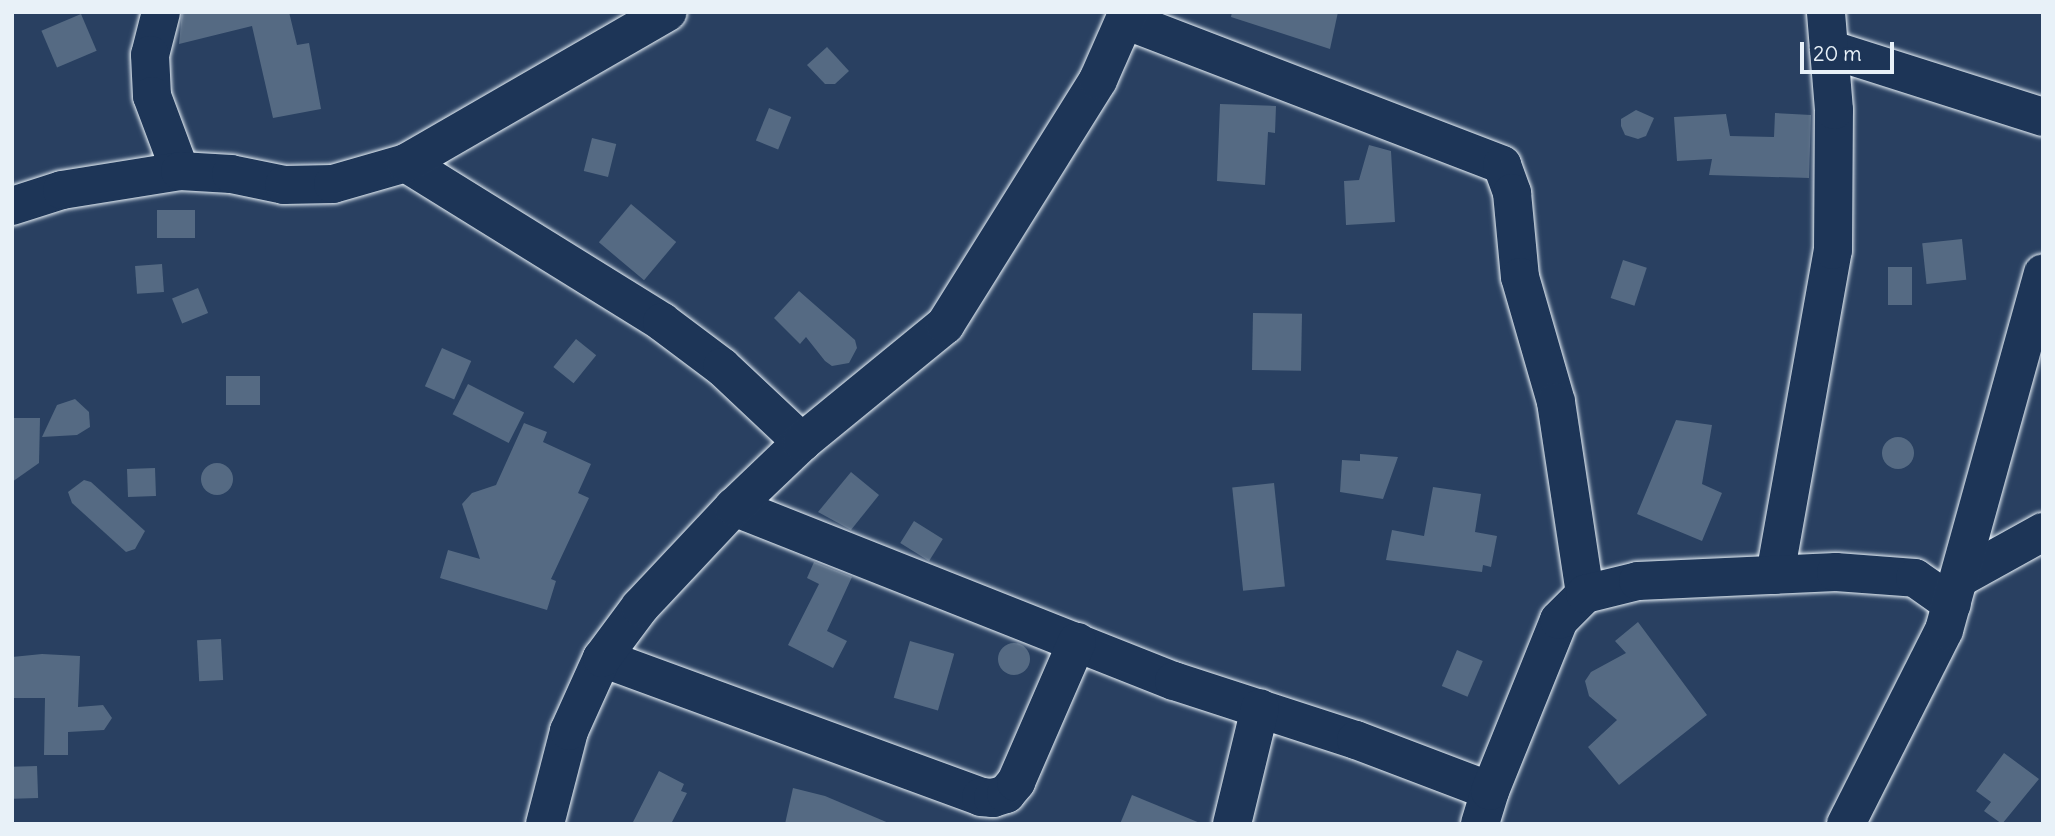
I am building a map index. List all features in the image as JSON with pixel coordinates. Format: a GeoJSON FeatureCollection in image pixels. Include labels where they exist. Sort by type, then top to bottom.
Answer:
{"type":"FeatureCollection","features":[{"type":"Feature","properties":{"kind":"street"},"geometry":{"type":"LineString","coordinates":[[161,12],[150,55],[152,96],[180,171]]}},
{"type":"Feature","properties":{"kind":"street"},"geometry":{"type":"LineString","coordinates":[[12,206],[62,190],[180,171],[284,185],[333,184],[406,163],[668,12]]}},
{"type":"Feature","properties":{"kind":"street"},"geometry":{"type":"LineString","coordinates":[[545,824],[569,731],[601,659],[640,607],[734,507],[802,442],[945,325],[1098,80],[1127,16],[1502,165],[1512,193],[1520,276],[1556,402],[1585,594]]}},
{"type":"Feature","properties":{"kind":"street"},"geometry":{"type":"LineString","coordinates":[[1775,575],[1833,250],[1836,184],[1828,31],[2043,117]]}},
{"type":"Feature","properties":{"kind":"street"},"geometry":{"type":"LineString","coordinates":[[406,163],[662,322],[722,367],[802,442]]}},
{"type":"Feature","properties":{"kind":"street"},"geometry":{"type":"LineString","coordinates":[[1846,824],[1944,631],[2043,273]]}},
{"type":"Feature","properties":{"kind":"street"},"geometry":{"type":"LineString","coordinates":[[734,507],[1077,642],[1260,708],[1485,807],[1559,620],[1585,594],[1638,581],[1836,572],[1914,578],[1956,591]]}},
{"type":"Feature","properties":{"kind":"street"},"geometry":{"type":"LineString","coordinates":[[1956,591],[2043,532]]}},
{"type":"Feature","properties":{"kind":"street"},"geometry":{"type":"LineString","coordinates":[[601,659],[981,797],[993,798],[1006,794],[1016,782],[1077,642]]}},
{"type":"Feature","properties":{"kind":"street"},"geometry":{"type":"LineString","coordinates":[[1232,824],[1260,708]]}},
{"type":"Feature","properties":{"kind":"building"},"geometry":{"type":"Polygon","coordinates":[[[182,12],[289,12],[297,45],[309,43],[321,109],[273,118],[252,26],[179,44],[182,12]]]}},
{"type":"Feature","properties":{"kind":"building"},"geometry":{"type":"Polygon","coordinates":[[[1232,12],[1338,12],[1330,49],[1231,17],[1232,12]]]}},
{"type":"Feature","properties":{"kind":"building"},"geometry":{"type":"Polygon","coordinates":[[[81,14],[97,51],[57,68],[41,31],[81,14]]]}},
{"type":"Feature","properties":{"kind":"building"},"geometry":{"type":"Polygon","coordinates":[[[827,47],[849,71],[835,84],[825,84],[807,65],[827,47]]]}},
{"type":"Feature","properties":{"kind":"building"},"geometry":{"type":"Polygon","coordinates":[[[1220,104],[1276,106],[1275,133],[1268,132],[1265,185],[1217,181],[1220,104]]]}},
{"type":"Feature","properties":{"kind":"building"},"geometry":{"type":"Polygon","coordinates":[[[769,108],[791,117],[778,149],[756,140],[769,108]]]}},
{"type":"Feature","properties":{"kind":"building"},"geometry":{"type":"Polygon","coordinates":[[[1636,110],[1654,118],[1646,136],[1638,139],[1625,135],[1621,126],[1621,119],[1636,110]]]}},
{"type":"Feature","properties":{"kind":"building"},"geometry":{"type":"Polygon","coordinates":[[[1775,113],[1811,115],[1809,178],[1709,175],[1712,159],[1677,161],[1674,117],[1726,114],[1730,136],[1774,137],[1775,113]]]}},
{"type":"Feature","properties":{"kind":"building"},"geometry":{"type":"Polygon","coordinates":[[[592,138],[616,144],[608,177],[584,171],[592,138]]]}},
{"type":"Feature","properties":{"kind":"building"},"geometry":{"type":"Polygon","coordinates":[[[1369,145],[1391,151],[1395,222],[1346,225],[1344,181],[1359,180],[1369,145]]]}},
{"type":"Feature","properties":{"kind":"building"},"geometry":{"type":"Polygon","coordinates":[[[631,204],[676,242],[644,280],[599,242],[631,204]]]}},
{"type":"Feature","properties":{"kind":"building"},"geometry":{"type":"Polygon","coordinates":[[[157,210],[195,210],[195,238],[157,238],[157,210]]]}},
{"type":"Feature","properties":{"kind":"building"},"geometry":{"type":"Polygon","coordinates":[[[1962,239],[1966,280],[1927,284],[1922,243],[1962,239]]]}},
{"type":"Feature","properties":{"kind":"building"},"geometry":{"type":"Polygon","coordinates":[[[1623,260],[1647,268],[1634,306],[1611,298],[1623,260]]]}},
{"type":"Feature","properties":{"kind":"building"},"geometry":{"type":"Polygon","coordinates":[[[162,264],[164,292],[137,294],[135,266],[162,264]]]}},
{"type":"Feature","properties":{"kind":"building"},"geometry":{"type":"Polygon","coordinates":[[[1888,267],[1912,267],[1912,305],[1888,305],[1888,267]]]}},
{"type":"Feature","properties":{"kind":"building"},"geometry":{"type":"Polygon","coordinates":[[[198,288],[208,313],[182,324],[172,298],[198,288]]]}},
{"type":"Feature","properties":{"kind":"building"},"geometry":{"type":"Polygon","coordinates":[[[799,291],[855,340],[857,348],[849,363],[832,366],[806,337],[800,344],[774,318],[799,291]]]}},
{"type":"Feature","properties":{"kind":"building"},"geometry":{"type":"Polygon","coordinates":[[[1253,313],[1302,314],[1301,371],[1252,370],[1253,313]]]}},
{"type":"Feature","properties":{"kind":"building"},"geometry":{"type":"Polygon","coordinates":[[[576,339],[596,355],[574,383],[553,367],[576,339]]]}},
{"type":"Feature","properties":{"kind":"building"},"geometry":{"type":"Polygon","coordinates":[[[442,348],[471,361],[454,399],[425,386],[442,348]]]}},
{"type":"Feature","properties":{"kind":"building"},"geometry":{"type":"Polygon","coordinates":[[[226,376],[260,376],[260,405],[226,405],[226,376]]]}},
{"type":"Feature","properties":{"kind":"building"},"geometry":{"type":"Polygon","coordinates":[[[468,384],[524,413],[509,443],[453,414],[468,384]]]}},
{"type":"Feature","properties":{"kind":"building"},"geometry":{"type":"Polygon","coordinates":[[[75,399],[89,412],[90,427],[77,435],[42,437],[57,405],[75,399]]]}},
{"type":"Feature","properties":{"kind":"building"},"geometry":{"type":"Polygon","coordinates":[[[12,418],[40,418],[39,463],[12,482],[12,418]]]}},
{"type":"Feature","properties":{"kind":"building"},"geometry":{"type":"Polygon","coordinates":[[[1676,420],[1712,425],[1702,484],[1722,493],[1702,541],[1637,514],[1676,420]]]}},
{"type":"Feature","properties":{"kind":"building"},"geometry":{"type":"Polygon","coordinates":[[[524,423],[547,432],[543,442],[591,464],[578,493],[589,498],[551,579],[556,581],[547,610],[440,578],[448,550],[480,559],[462,504],[472,493],[496,485],[524,423]]]}},
{"type":"Feature","properties":{"kind":"building"},"geometry":{"type":"Polygon","coordinates":[[[1898,437],[1909,442],[1914,453],[1909,464],[1898,469],[1887,464],[1882,453],[1887,442],[1898,437]]]}},
{"type":"Feature","properties":{"kind":"building"},"geometry":{"type":"Polygon","coordinates":[[[1360,454],[1398,457],[1383,499],[1340,492],[1342,460],[1360,461],[1360,454]]]}},
{"type":"Feature","properties":{"kind":"building"},"geometry":{"type":"Polygon","coordinates":[[[217,463],[228,468],[233,479],[228,490],[217,495],[206,490],[201,479],[206,468],[217,463]]]}},
{"type":"Feature","properties":{"kind":"building"},"geometry":{"type":"Polygon","coordinates":[[[155,468],[156,496],[128,497],[127,469],[155,468]]]}},
{"type":"Feature","properties":{"kind":"building"},"geometry":{"type":"Polygon","coordinates":[[[851,472],[879,495],[851,530],[818,512],[851,472]]]}},
{"type":"Feature","properties":{"kind":"building"},"geometry":{"type":"Polygon","coordinates":[[[84,480],[91,482],[145,531],[135,549],[126,552],[72,503],[68,492],[84,480]]]}},
{"type":"Feature","properties":{"kind":"building"},"geometry":{"type":"Polygon","coordinates":[[[1274,483],[1285,586],[1243,591],[1232,487],[1274,483]]]}},
{"type":"Feature","properties":{"kind":"building"},"geometry":{"type":"Polygon","coordinates":[[[1433,487],[1481,494],[1475,532],[1497,536],[1491,567],[1483,565],[1482,572],[1386,560],[1392,530],[1424,536],[1433,487]]]}},
{"type":"Feature","properties":{"kind":"building"},"geometry":{"type":"Polygon","coordinates":[[[914,521],[943,539],[929,561],[900,543],[914,521]]]}},
{"type":"Feature","properties":{"kind":"building"},"geometry":{"type":"Polygon","coordinates":[[[814,562],[852,577],[827,631],[847,641],[833,668],[788,645],[819,584],[807,578],[814,562]]]}},
{"type":"Feature","properties":{"kind":"building"},"geometry":{"type":"Polygon","coordinates":[[[1638,622],[1707,715],[1619,785],[1588,747],[1617,720],[1589,696],[1585,681],[1591,672],[1626,653],[1615,641],[1638,622]]]}},
{"type":"Feature","properties":{"kind":"building"},"geometry":{"type":"Polygon","coordinates":[[[221,639],[223,680],[199,681],[197,640],[221,639]]]}},
{"type":"Feature","properties":{"kind":"building"},"geometry":{"type":"Polygon","coordinates":[[[910,641],[954,654],[938,710],[894,698],[910,641]]]}},
{"type":"Feature","properties":{"kind":"building"},"geometry":{"type":"Polygon","coordinates":[[[1014,643],[1025,648],[1030,659],[1025,670],[1014,675],[1003,670],[998,659],[1003,648],[1014,643]]]}},
{"type":"Feature","properties":{"kind":"building"},"geometry":{"type":"Polygon","coordinates":[[[1457,650],[1483,661],[1468,697],[1442,686],[1457,650]]]}},
{"type":"Feature","properties":{"kind":"building"},"geometry":{"type":"Polygon","coordinates":[[[42,654],[80,656],[78,707],[103,705],[112,718],[104,730],[68,732],[68,755],[44,755],[45,698],[12,698],[12,657],[42,654]]]}},
{"type":"Feature","properties":{"kind":"building"},"geometry":{"type":"Polygon","coordinates":[[[2004,753],[2039,779],[2002,824],[1984,811],[1991,802],[1976,791],[2004,753]]]}},
{"type":"Feature","properties":{"kind":"building"},"geometry":{"type":"Polygon","coordinates":[[[37,766],[38,798],[13,799],[12,767],[37,766]]]}},
{"type":"Feature","properties":{"kind":"building"},"geometry":{"type":"Polygon","coordinates":[[[659,771],[684,784],[681,791],[687,793],[671,824],[632,824],[659,771]]]}},
{"type":"Feature","properties":{"kind":"building"},"geometry":{"type":"Polygon","coordinates":[[[793,788],[825,796],[891,824],[785,824],[793,788]]]}},
{"type":"Feature","properties":{"kind":"building"},"geometry":{"type":"Polygon","coordinates":[[[1132,795],[1200,823],[1200,824],[1120,824],[1132,795]]]}}]}
